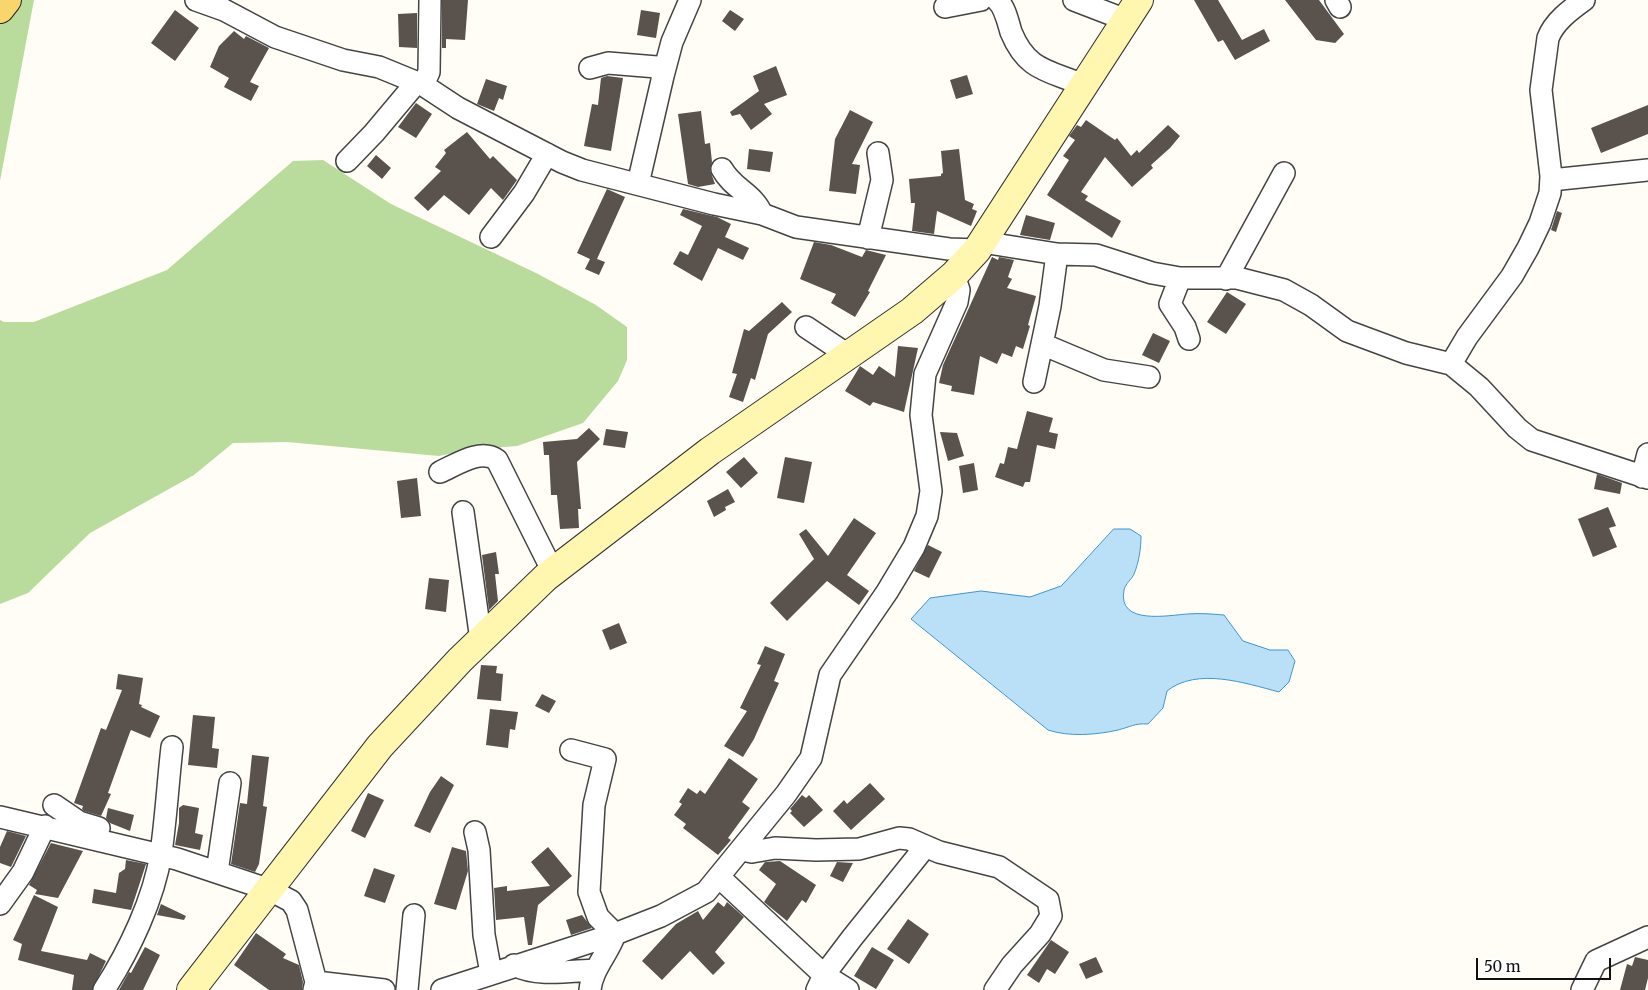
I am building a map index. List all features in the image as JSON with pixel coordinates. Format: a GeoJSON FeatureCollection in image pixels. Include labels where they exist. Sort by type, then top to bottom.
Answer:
{"type":"FeatureCollection","features":[{"type":"Feature","properties":{"kind":"main road"},"geometry":{"type":"LineString","coordinates":[[0,9],[7,0]]}},
{"type":"Feature","properties":{"kind":"street"},"geometry":{"type":"LineString","coordinates":[[196,0],[224,10],[275,37],[343,60],[378,67],[420,84],[458,108],[582,170],[714,204],[762,214],[796,227],[949,249],[980,246],[1057,254],[1096,255],[1152,273],[1180,278],[1237,278],[1284,290],[1311,305],[1347,331],[1406,353],[1452,364],[1479,387],[1532,440],[1645,478],[1648,454]]}},
{"type":"Feature","properties":{"kind":"street"},"geometry":{"type":"LineString","coordinates":[[347,161],[420,84],[429,72],[430,0]]}},
{"type":"Feature","properties":{"kind":"street"},"geometry":{"type":"LineString","coordinates":[[638,184],[672,42],[690,0]]}},
{"type":"Feature","properties":{"kind":"street"},"geometry":{"type":"LineString","coordinates":[[946,7],[981,0]]}},
{"type":"Feature","properties":{"kind":"street"},"geometry":{"type":"LineString","coordinates":[[997,0],[1018,49],[1025,58],[1036,66],[1084,85]]}},
{"type":"Feature","properties":{"kind":"street"},"geometry":{"type":"LineString","coordinates":[[191,990],[380,746],[481,640],[553,572],[710,452],[912,311],[954,275],[980,246],[1133,10],[1074,0]]}},
{"type":"Feature","properties":{"kind":"street"},"geometry":{"type":"LineString","coordinates":[[1452,364],[1467,337],[1512,276],[1540,223],[1551,180],[1542,90],[1548,38],[1550,31],[1567,12],[1584,0]]}},
{"type":"Feature","properties":{"kind":"street"},"geometry":{"type":"LineString","coordinates":[[590,68],[608,63],[657,67],[663,76]]}},
{"type":"Feature","properties":{"kind":"street"},"geometry":{"type":"LineString","coordinates":[[868,238],[882,180],[878,153]]}},
{"type":"Feature","properties":{"kind":"street"},"geometry":{"type":"LineString","coordinates":[[491,237],[524,194],[547,154]]}},
{"type":"Feature","properties":{"kind":"street"},"geometry":{"type":"LineString","coordinates":[[722,169],[728,180],[757,202],[762,214]]}},
{"type":"Feature","properties":{"kind":"street"},"geometry":{"type":"LineString","coordinates":[[1551,180],[1648,170]]}},
{"type":"Feature","properties":{"kind":"street"},"geometry":{"type":"LineString","coordinates":[[1226,278],[1284,174]]}},
{"type":"Feature","properties":{"kind":"street"},"geometry":{"type":"LineString","coordinates":[[1034,382],[1050,306],[1057,254]]}},
{"type":"Feature","properties":{"kind":"street"},"geometry":{"type":"LineString","coordinates":[[442,990],[514,965],[615,934],[661,916],[706,892],[786,794],[811,758],[830,675],[887,592],[914,548],[927,516],[931,491],[921,415],[922,394],[925,374],[957,302],[959,290],[954,275]]}},
{"type":"Feature","properties":{"kind":"street"},"geometry":{"type":"LineString","coordinates":[[1180,278],[1170,304],[1186,327],[1189,339]]}},
{"type":"Feature","properties":{"kind":"street"},"geometry":{"type":"LineString","coordinates":[[806,327],[848,355]]}},
{"type":"Feature","properties":{"kind":"street"},"geometry":{"type":"LineString","coordinates":[[1042,344],[1104,370],[1149,377]]}},
{"type":"Feature","properties":{"kind":"street"},"geometry":{"type":"LineString","coordinates":[[440,472],[473,457],[486,455],[497,460],[553,572]]}},
{"type":"Feature","properties":{"kind":"street"},"geometry":{"type":"LineString","coordinates":[[462,512],[481,640]]}},
{"type":"Feature","properties":{"kind":"street"},"geometry":{"type":"LineString","coordinates":[[104,990],[122,962],[153,885],[153,852],[172,747]]}},
{"type":"Feature","properties":{"kind":"street"},"geometry":{"type":"LineString","coordinates":[[571,750],[605,759],[594,805],[589,892],[598,917],[615,934]]}},
{"type":"Feature","properties":{"kind":"street"},"geometry":{"type":"LineString","coordinates":[[217,872],[230,783]]}},
{"type":"Feature","properties":{"kind":"street"},"geometry":{"type":"LineString","coordinates":[[54,805],[79,822],[135,840],[153,852]]}},
{"type":"Feature","properties":{"kind":"street"},"geometry":{"type":"LineString","coordinates":[[0,816],[153,852],[270,890],[291,901],[297,910],[315,986],[384,990]]}},
{"type":"Feature","properties":{"kind":"street"},"geometry":{"type":"LineString","coordinates":[[0,904],[22,872],[44,826]]}},
{"type":"Feature","properties":{"kind":"street"},"geometry":{"type":"LineString","coordinates":[[475,832],[479,850],[484,935],[491,973]]}},
{"type":"Feature","properties":{"kind":"street"},"geometry":{"type":"LineString","coordinates":[[742,850],[752,852],[775,848],[816,850],[859,849],[898,838],[909,839],[925,847],[1000,867],[1048,900],[1051,916],[1040,934],[1012,965],[995,990]]}},
{"type":"Feature","properties":{"kind":"street"},"geometry":{"type":"LineString","coordinates":[[821,983],[925,847]]}},
{"type":"Feature","properties":{"kind":"street"},"geometry":{"type":"LineString","coordinates":[[720,877],[821,983],[848,990]]}},
{"type":"Feature","properties":{"kind":"street"},"geometry":{"type":"LineString","coordinates":[[407,990],[414,915]]}},
{"type":"Feature","properties":{"kind":"street"},"geometry":{"type":"LineString","coordinates":[[590,990],[595,970],[610,948],[615,934]]}},
{"type":"Feature","properties":{"kind":"street"},"geometry":{"type":"LineString","coordinates":[[1582,990],[1596,961],[1648,937]]}},
{"type":"Feature","properties":{"kind":"street"},"geometry":{"type":"LineString","coordinates":[[514,965],[526,971],[534,972],[595,970]]}},
{"type":"Feature","properties":{"kind":"green space"},"geometry":{"type":"Polygon","coordinates":[[[0,0],[34,0],[0,181],[0,0]]]}},
{"type":"Feature","properties":{"kind":"green space"},"geometry":{"type":"Polygon","coordinates":[[[323,160],[391,204],[536,273],[596,305],[627,327],[627,360],[618,381],[583,423],[517,446],[467,450],[439,456],[287,442],[233,443],[194,475],[90,533],[28,593],[0,604],[0,320],[4,322],[34,322],[167,270],[293,161],[323,160]]]}},
{"type":"Feature","properties":{"kind":"water"},"geometry":{"type":"Polygon","coordinates":[[[1114,529],[1130,529],[1141,536],[1136,569],[1124,590],[1124,601],[1128,609],[1136,614],[1146,616],[1224,615],[1243,641],[1270,650],[1288,650],[1295,661],[1289,682],[1279,692],[1237,681],[1207,678],[1192,680],[1179,684],[1167,691],[1163,708],[1148,724],[1101,733],[1065,734],[1048,730],[911,619],[930,598],[981,591],[1030,597],[1061,586],[1114,529]]]}},
{"type":"Feature","properties":{"kind":"building"},"geometry":{"type":"Polygon","coordinates":[[[442,0],[468,0],[465,40],[446,39],[446,48],[442,48],[442,0]]]}},
{"type":"Feature","properties":{"kind":"building"},"geometry":{"type":"Polygon","coordinates":[[[1194,0],[1218,0],[1242,40],[1264,29],[1270,41],[1235,60],[1223,40],[1218,42],[1194,0]]]}},
{"type":"Feature","properties":{"kind":"building"},"geometry":{"type":"Polygon","coordinates":[[[1285,0],[1319,0],[1344,34],[1335,43],[1316,40],[1285,0]]]}},
{"type":"Feature","properties":{"kind":"building"},"geometry":{"type":"Polygon","coordinates":[[[175,10],[199,28],[175,61],[151,43],[175,10]]]}},
{"type":"Feature","properties":{"kind":"building"},"geometry":{"type":"Polygon","coordinates":[[[641,10],[660,13],[656,38],[637,35],[641,10]]]}},
{"type":"Feature","properties":{"kind":"building"},"geometry":{"type":"Polygon","coordinates":[[[730,10],[744,19],[735,31],[722,21],[730,10]]]}},
{"type":"Feature","properties":{"kind":"building"},"geometry":{"type":"Polygon","coordinates":[[[417,13],[417,48],[399,47],[398,14],[417,13]]]}},
{"type":"Feature","properties":{"kind":"building"},"geometry":{"type":"Polygon","coordinates":[[[234,31],[244,39],[246,36],[269,48],[250,82],[259,86],[251,101],[224,87],[229,78],[210,67],[219,46],[234,31]]]}},
{"type":"Feature","properties":{"kind":"building"},"geometry":{"type":"Polygon","coordinates":[[[776,66],[787,95],[764,104],[772,114],[751,130],[740,114],[732,116],[730,112],[759,91],[753,76],[776,66]]]}},
{"type":"Feature","properties":{"kind":"building"},"geometry":{"type":"Polygon","coordinates":[[[967,75],[973,94],[956,99],[950,80],[967,75]]]}},
{"type":"Feature","properties":{"kind":"building"},"geometry":{"type":"Polygon","coordinates":[[[607,76],[623,78],[611,151],[584,146],[592,104],[598,105],[601,78],[607,76]]]}},
{"type":"Feature","properties":{"kind":"building"},"geometry":{"type":"Polygon","coordinates":[[[486,79],[507,86],[503,100],[499,98],[494,111],[477,104],[486,79]]]}},
{"type":"Feature","properties":{"kind":"building"},"geometry":{"type":"Polygon","coordinates":[[[416,103],[432,114],[416,138],[398,127],[416,103]]]}},
{"type":"Feature","properties":{"kind":"building"},"geometry":{"type":"Polygon","coordinates":[[[1648,105],[1648,134],[1601,153],[1591,128],[1648,105]]]}},
{"type":"Feature","properties":{"kind":"building"},"geometry":{"type":"Polygon","coordinates":[[[850,110],[873,122],[852,164],[860,165],[856,194],[829,191],[835,139],[850,110]]]}},
{"type":"Feature","properties":{"kind":"building"},"geometry":{"type":"Polygon","coordinates":[[[701,111],[705,144],[710,143],[712,162],[710,170],[715,184],[698,187],[688,184],[678,114],[701,111]]]}},
{"type":"Feature","properties":{"kind":"building"},"geometry":{"type":"Polygon","coordinates":[[[1086,120],[1115,140],[1117,138],[1131,156],[1137,150],[1139,153],[1168,125],[1180,136],[1151,165],[1153,168],[1132,187],[1105,157],[1081,192],[1088,196],[1085,200],[1121,221],[1112,238],[1047,195],[1069,160],[1063,156],[1075,140],[1069,136],[1077,125],[1081,127],[1086,120]]]}},
{"type":"Feature","properties":{"kind":"building"},"geometry":{"type":"Polygon","coordinates":[[[467,132],[490,159],[493,156],[517,180],[503,200],[491,188],[469,215],[444,195],[428,211],[414,198],[441,171],[435,167],[446,153],[444,150],[467,132]]]}},
{"type":"Feature","properties":{"kind":"building"},"geometry":{"type":"Polygon","coordinates":[[[749,149],[773,152],[770,172],[747,169],[749,149]]]}},
{"type":"Feature","properties":{"kind":"building"},"geometry":{"type":"Polygon","coordinates":[[[959,149],[965,200],[974,204],[972,209],[977,211],[971,226],[937,211],[934,234],[912,231],[915,203],[911,203],[909,179],[941,176],[943,173],[941,151],[959,149]]]}},
{"type":"Feature","properties":{"kind":"building"},"geometry":{"type":"Polygon","coordinates":[[[376,155],[391,168],[382,179],[367,166],[376,155]]]}},
{"type":"Feature","properties":{"kind":"building"},"geometry":{"type":"Polygon","coordinates":[[[607,189],[625,197],[597,259],[605,262],[599,275],[585,269],[590,259],[577,253],[607,189]]]}},
{"type":"Feature","properties":{"kind":"building"},"geometry":{"type":"Polygon","coordinates":[[[683,209],[717,217],[731,224],[725,237],[749,248],[743,260],[718,248],[702,281],[673,264],[680,251],[688,255],[702,226],[680,215],[683,209]]]}},
{"type":"Feature","properties":{"kind":"building"},"geometry":{"type":"Polygon","coordinates":[[[1557,211],[1562,213],[1556,232],[1551,230],[1557,211]]]}},
{"type":"Feature","properties":{"kind":"building"},"geometry":{"type":"Polygon","coordinates":[[[1026,215],[1055,223],[1050,240],[1020,235],[1026,215]]]}},
{"type":"Feature","properties":{"kind":"building"},"geometry":{"type":"Polygon","coordinates":[[[814,242],[831,245],[862,257],[866,250],[886,255],[868,291],[870,292],[855,317],[831,303],[836,294],[800,279],[814,242]]]}},
{"type":"Feature","properties":{"kind":"building"},"geometry":{"type":"Polygon","coordinates":[[[992,257],[998,260],[999,257],[1014,260],[1008,277],[1012,279],[1007,288],[1036,296],[1023,349],[1016,346],[1012,357],[1002,353],[997,364],[980,356],[974,395],[951,391],[952,386],[939,383],[943,365],[992,257]]]}},
{"type":"Feature","properties":{"kind":"building"},"geometry":{"type":"Polygon","coordinates":[[[1227,292],[1246,304],[1226,334],[1207,322],[1227,292]]]}},
{"type":"Feature","properties":{"kind":"building"},"geometry":{"type":"Polygon","coordinates":[[[782,302],[792,312],[768,334],[755,380],[751,378],[743,402],[729,397],[737,374],[732,373],[744,329],[749,331],[782,302]]]}},
{"type":"Feature","properties":{"kind":"building"},"geometry":{"type":"Polygon","coordinates":[[[1153,333],[1170,341],[1159,363],[1142,355],[1153,333]]]}},
{"type":"Feature","properties":{"kind":"building"},"geometry":{"type":"Polygon","coordinates":[[[898,346],[918,348],[904,412],[873,402],[870,406],[845,391],[860,366],[873,375],[879,366],[895,377],[898,346]]]}},
{"type":"Feature","properties":{"kind":"building"},"geometry":{"type":"Polygon","coordinates":[[[1027,411],[1053,418],[1049,432],[1058,434],[1055,449],[1037,445],[1030,482],[1025,482],[1023,487],[995,477],[1000,463],[1004,464],[1008,447],[1017,449],[1027,411]]]}},
{"type":"Feature","properties":{"kind":"building"},"geometry":{"type":"Polygon","coordinates":[[[589,428],[600,439],[577,462],[581,509],[578,509],[579,528],[560,529],[557,495],[551,495],[549,455],[544,455],[543,442],[577,439],[589,428]]]}},
{"type":"Feature","properties":{"kind":"building"},"geometry":{"type":"Polygon","coordinates":[[[606,429],[628,432],[625,448],[603,445],[606,429]]]}},
{"type":"Feature","properties":{"kind":"building"},"geometry":{"type":"Polygon","coordinates":[[[940,432],[957,433],[964,456],[948,461],[940,432]]]}},
{"type":"Feature","properties":{"kind":"building"},"geometry":{"type":"Polygon","coordinates":[[[744,457],[758,473],[741,488],[726,472],[744,457]]]}},
{"type":"Feature","properties":{"kind":"building"},"geometry":{"type":"Polygon","coordinates":[[[785,457],[812,462],[804,503],[777,498],[785,457]]]}},
{"type":"Feature","properties":{"kind":"building"},"geometry":{"type":"Polygon","coordinates":[[[974,463],[978,490],[963,493],[959,466],[974,463]]]}},
{"type":"Feature","properties":{"kind":"building"},"geometry":{"type":"Polygon","coordinates":[[[1597,474],[1622,483],[1620,494],[1594,489],[1597,474]]]}},
{"type":"Feature","properties":{"kind":"building"},"geometry":{"type":"Polygon","coordinates":[[[417,478],[421,516],[401,518],[397,481],[417,478]]]}},
{"type":"Feature","properties":{"kind":"building"},"geometry":{"type":"Polygon","coordinates":[[[728,489],[735,502],[725,507],[726,510],[714,517],[707,501],[728,489]]]}},
{"type":"Feature","properties":{"kind":"building"},"geometry":{"type":"Polygon","coordinates":[[[1608,507],[1616,526],[1609,528],[1617,547],[1593,557],[1578,519],[1608,507]]]}},
{"type":"Feature","properties":{"kind":"building"},"geometry":{"type":"Polygon","coordinates":[[[854,518],[876,533],[847,575],[869,591],[859,605],[827,581],[787,621],[770,603],[814,559],[799,534],[806,529],[828,556],[854,518]]]}},
{"type":"Feature","properties":{"kind":"building"},"geometry":{"type":"Polygon","coordinates":[[[928,545],[942,552],[929,578],[914,571],[928,545]]]}},
{"type":"Feature","properties":{"kind":"building"},"geometry":{"type":"Polygon","coordinates":[[[496,552],[499,574],[495,574],[498,601],[489,610],[482,555],[496,552]]]}},
{"type":"Feature","properties":{"kind":"building"},"geometry":{"type":"Polygon","coordinates":[[[429,578],[449,580],[446,612],[425,609],[429,578]]]}},
{"type":"Feature","properties":{"kind":"building"},"geometry":{"type":"Polygon","coordinates":[[[619,623],[627,643],[610,650],[602,630],[619,623]]]}},
{"type":"Feature","properties":{"kind":"building"},"geometry":{"type":"Polygon","coordinates":[[[765,646],[785,654],[774,681],[779,683],[754,739],[743,757],[724,746],[747,711],[740,708],[761,665],[757,664],[765,646]]]}},
{"type":"Feature","properties":{"kind":"building"},"geometry":{"type":"Polygon","coordinates":[[[481,665],[497,666],[496,673],[503,674],[501,701],[477,699],[481,665]]]}},
{"type":"Feature","properties":{"kind":"building"},"geometry":{"type":"Polygon","coordinates":[[[118,674],[143,678],[139,704],[142,705],[141,707],[160,716],[150,738],[131,730],[108,793],[111,794],[101,816],[84,811],[82,809],[83,806],[74,803],[101,728],[106,730],[122,690],[116,689],[118,674]]]}},
{"type":"Feature","properties":{"kind":"building"},"geometry":{"type":"Polygon","coordinates":[[[542,694],[556,701],[549,713],[535,706],[542,694]]]}},
{"type":"Feature","properties":{"kind":"building"},"geometry":{"type":"Polygon","coordinates":[[[490,709],[518,712],[515,730],[510,729],[508,748],[486,745],[490,709]]]}},
{"type":"Feature","properties":{"kind":"building"},"geometry":{"type":"Polygon","coordinates":[[[193,715],[215,717],[212,748],[219,749],[217,768],[188,765],[193,715]]]}},
{"type":"Feature","properties":{"kind":"building"},"geometry":{"type":"Polygon","coordinates":[[[252,755],[269,757],[263,806],[267,807],[259,864],[255,872],[231,864],[240,803],[247,804],[252,755]]]}},
{"type":"Feature","properties":{"kind":"building"},"geometry":{"type":"Polygon","coordinates":[[[729,758],[758,779],[742,802],[750,808],[728,838],[731,840],[718,855],[683,828],[686,824],[674,815],[682,804],[679,802],[688,788],[697,794],[700,790],[705,794],[729,758]]]}},
{"type":"Feature","properties":{"kind":"building"},"geometry":{"type":"Polygon","coordinates":[[[441,776],[454,785],[430,833],[414,826],[430,792],[441,776]]]}},
{"type":"Feature","properties":{"kind":"building"},"geometry":{"type":"Polygon","coordinates":[[[870,783],[885,799],[851,830],[833,811],[844,800],[847,804],[870,783]]]}},
{"type":"Feature","properties":{"kind":"building"},"geometry":{"type":"Polygon","coordinates":[[[368,793],[384,800],[365,838],[351,831],[368,793]]]}},
{"type":"Feature","properties":{"kind":"building"},"geometry":{"type":"Polygon","coordinates":[[[802,795],[806,798],[809,795],[823,810],[804,827],[790,813],[792,811],[790,809],[802,795]]]}},
{"type":"Feature","properties":{"kind":"building"},"geometry":{"type":"Polygon","coordinates":[[[183,805],[199,808],[195,833],[203,835],[200,850],[175,845],[179,823],[179,808],[183,805]]]}},
{"type":"Feature","properties":{"kind":"building"},"geometry":{"type":"Polygon","coordinates":[[[108,808],[134,815],[130,831],[110,823],[106,818],[108,808]]]}},
{"type":"Feature","properties":{"kind":"building"},"geometry":{"type":"Polygon","coordinates":[[[7,831],[26,836],[11,867],[0,863],[0,847],[7,831]]]}},
{"type":"Feature","properties":{"kind":"building"},"geometry":{"type":"Polygon","coordinates":[[[51,843],[83,851],[58,898],[35,894],[37,890],[29,885],[51,843]]]}},
{"type":"Feature","properties":{"kind":"building"},"geometry":{"type":"Polygon","coordinates":[[[452,847],[466,851],[468,871],[456,910],[434,904],[452,847]]]}},
{"type":"Feature","properties":{"kind":"building"},"geometry":{"type":"Polygon","coordinates":[[[548,847],[572,876],[538,905],[532,945],[528,945],[524,917],[496,920],[494,888],[507,886],[507,891],[550,886],[531,862],[548,847]]]}},
{"type":"Feature","properties":{"kind":"building"},"geometry":{"type":"Polygon","coordinates":[[[126,860],[146,864],[131,910],[92,903],[94,889],[116,893],[119,873],[125,869],[126,860]]]}},
{"type":"Feature","properties":{"kind":"building"},"geometry":{"type":"Polygon","coordinates":[[[780,861],[816,885],[806,903],[802,900],[787,921],[764,902],[776,884],[759,870],[765,862],[780,861]]]}},
{"type":"Feature","properties":{"kind":"building"},"geometry":{"type":"Polygon","coordinates":[[[837,862],[853,863],[843,882],[830,876],[837,862]]]}},
{"type":"Feature","properties":{"kind":"building"},"geometry":{"type":"Polygon","coordinates":[[[374,868],[395,875],[385,903],[364,896],[374,868]]]}},
{"type":"Feature","properties":{"kind":"building"},"geometry":{"type":"Polygon","coordinates":[[[34,895],[58,907],[41,951],[87,960],[90,953],[106,961],[92,990],[72,990],[74,975],[18,960],[22,944],[13,940],[34,895]]]}},
{"type":"Feature","properties":{"kind":"building"},"geometry":{"type":"Polygon","coordinates":[[[718,902],[724,907],[727,902],[744,917],[715,952],[725,963],[713,975],[690,951],[662,980],[642,961],[676,924],[698,911],[703,920],[718,902]]]}},
{"type":"Feature","properties":{"kind":"building"},"geometry":{"type":"Polygon","coordinates":[[[161,904],[186,916],[184,920],[157,915],[161,904]]]}},
{"type":"Feature","properties":{"kind":"building"},"geometry":{"type":"Polygon","coordinates":[[[582,915],[592,928],[571,935],[566,920],[582,915]]]}},
{"type":"Feature","properties":{"kind":"building"},"geometry":{"type":"Polygon","coordinates":[[[908,919],[929,934],[909,964],[887,949],[908,919]]]}},
{"type":"Feature","properties":{"kind":"building"},"geometry":{"type":"Polygon","coordinates":[[[256,933],[286,954],[283,958],[299,965],[303,982],[302,990],[269,990],[234,965],[256,933]]]}},
{"type":"Feature","properties":{"kind":"building"},"geometry":{"type":"Polygon","coordinates":[[[1051,940],[1069,952],[1055,974],[1047,969],[1039,983],[1027,975],[1051,940]]]}},
{"type":"Feature","properties":{"kind":"building"},"geometry":{"type":"Polygon","coordinates":[[[145,947],[160,955],[143,990],[119,990],[129,972],[131,973],[145,947]]]}},
{"type":"Feature","properties":{"kind":"building"},"geometry":{"type":"Polygon","coordinates":[[[872,947],[894,960],[876,989],[854,976],[872,947]]]}},
{"type":"Feature","properties":{"kind":"building"},"geometry":{"type":"Polygon","coordinates":[[[1096,957],[1103,972],[1086,979],[1079,964],[1096,957]]]}},
{"type":"Feature","properties":{"kind":"building"},"geometry":{"type":"Polygon","coordinates":[[[1635,957],[1648,960],[1648,978],[1645,990],[1620,990],[1627,964],[1632,966],[1635,957]]]}}]}
